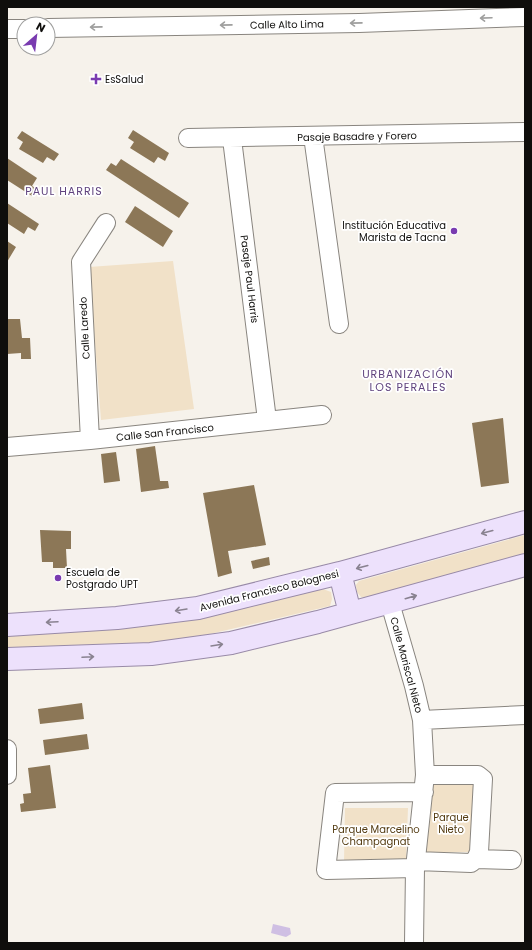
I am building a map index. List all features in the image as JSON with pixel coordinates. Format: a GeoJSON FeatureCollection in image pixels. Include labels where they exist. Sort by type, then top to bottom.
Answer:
{"type":"FeatureCollection","features":[{"type":"Feature","properties":{"kind":"main road","name":"Avenida Francisco Bolognesi"},"geometry":{"type":"LineString","coordinates":[[7,625],[158,614],[235,600],[525,522]]}},
{"type":"Feature","properties":{"kind":"main road"},"geometry":{"type":"LineString","coordinates":[[7,659],[110,656],[188,650],[231,643],[390,603],[525,565]]}},
{"type":"Feature","properties":{"kind":"main road"},"geometry":{"type":"LineString","coordinates":[[340,572],[350,613]]}},
{"type":"Feature","properties":{"kind":"street","name":"Calle Alto Lima"},"geometry":{"type":"LineString","coordinates":[[56,28],[360,23],[525,16]]}},
{"type":"Feature","properties":{"kind":"street","name":"Pasaje Basadre y Forero"},"geometry":{"type":"LineString","coordinates":[[188,138],[232,139],[525,132]]}},
{"type":"Feature","properties":{"kind":"street"},"geometry":{"type":"LineString","coordinates":[[313,136],[339,324]]}},
{"type":"Feature","properties":{"kind":"street","name":"Pasaje Paul Harris"},"geometry":{"type":"LineString","coordinates":[[232,139],[267,420]]}},
{"type":"Feature","properties":{"kind":"street","name":"Calle Laredo"},"geometry":{"type":"LineString","coordinates":[[90,440],[81,262],[106,223]]}},
{"type":"Feature","properties":{"kind":"street","name":"Calle San Francisco"},"geometry":{"type":"LineString","coordinates":[[7,447],[90,440],[322,414]]}},
{"type":"Feature","properties":{"kind":"street","name":"Calle Mariscal Nieto"},"geometry":{"type":"LineString","coordinates":[[390,603],[414,686],[422,720],[424,784],[416,865],[414,943]]}},
{"type":"Feature","properties":{"kind":"street"},"geometry":{"type":"LineString","coordinates":[[422,720],[525,715]]}},
{"type":"Feature","properties":{"kind":"street"},"geometry":{"type":"LineString","coordinates":[[7,749],[7,775]]}},
{"type":"Feature","properties":{"kind":"street"},"geometry":{"type":"LineString","coordinates":[[476,859],[478,852],[483,779],[478,775],[424,784],[335,793],[326,870],[471,862],[476,859],[512,860]]}},
{"type":"Feature","properties":{"kind":"green space"},"geometry":{"type":"Polygon","coordinates":[[[173,261],[194,409],[101,420],[89,267],[173,261]]]}},
{"type":"Feature","properties":{"kind":"green space"},"geometry":{"type":"Polygon","coordinates":[[[525,535],[525,556],[370,598],[361,597],[357,592],[356,585],[359,581],[525,535]]]}},
{"type":"Feature","properties":{"kind":"green space"},"geometry":{"type":"Polygon","coordinates":[[[323,589],[331,592],[332,599],[330,606],[171,643],[15,651],[7,648],[7,637],[13,633],[182,622],[323,589]]]}},
{"type":"Feature","properties":{"kind":"green space","name":"Parque Nieto"},"geometry":{"type":"Polygon","coordinates":[[[476,782],[473,852],[424,852],[430,784],[476,782]]]}},
{"type":"Feature","properties":{"kind":"green space","name":"Parque Marcelino Champagnat"},"geometry":{"type":"Polygon","coordinates":[[[345,808],[408,808],[406,860],[344,862],[345,808]]]}},
{"type":"Feature","properties":{"kind":"shaded area"},"geometry":{"type":"Polygon","coordinates":[[[273,924],[290,928],[291,934],[286,937],[271,933],[273,924]]]}},
{"type":"Feature","properties":{"kind":"building"},"geometry":{"type":"Polygon","coordinates":[[[133,130],[169,153],[165,161],[158,157],[154,163],[130,148],[134,142],[128,138],[133,130]]]}},
{"type":"Feature","properties":{"kind":"building"},"geometry":{"type":"Polygon","coordinates":[[[22,131],[59,154],[54,161],[47,157],[43,163],[19,149],[23,142],[17,138],[22,131]]]}},
{"type":"Feature","properties":{"kind":"building"},"geometry":{"type":"Polygon","coordinates":[[[7,158],[37,178],[32,186],[37,189],[32,196],[7,180],[7,158]]]}},
{"type":"Feature","properties":{"kind":"building"},"geometry":{"type":"Polygon","coordinates":[[[121,159],[189,203],[179,218],[106,170],[111,163],[116,166],[121,159]]]}},
{"type":"Feature","properties":{"kind":"building"},"geometry":{"type":"Polygon","coordinates":[[[7,203],[39,224],[35,231],[28,227],[24,234],[7,223],[7,203]]]}},
{"type":"Feature","properties":{"kind":"building"},"geometry":{"type":"Polygon","coordinates":[[[135,206],[173,231],[163,247],[125,222],[135,206]]]}},
{"type":"Feature","properties":{"kind":"building"},"geometry":{"type":"Polygon","coordinates":[[[7,241],[16,247],[7,262],[7,241]]]}},
{"type":"Feature","properties":{"kind":"building"},"geometry":{"type":"Polygon","coordinates":[[[7,319],[20,319],[22,338],[30,338],[31,359],[21,359],[21,353],[7,354],[7,319]]]}},
{"type":"Feature","properties":{"kind":"building"},"geometry":{"type":"Polygon","coordinates":[[[503,418],[509,483],[481,487],[472,423],[503,418]]]}},
{"type":"Feature","properties":{"kind":"building"},"geometry":{"type":"Polygon","coordinates":[[[155,446],[160,481],[168,481],[169,488],[141,492],[136,449],[155,446]]]}},
{"type":"Feature","properties":{"kind":"building"},"geometry":{"type":"Polygon","coordinates":[[[116,452],[120,481],[104,483],[101,454],[116,452]]]}},
{"type":"Feature","properties":{"kind":"building"},"geometry":{"type":"Polygon","coordinates":[[[254,485],[266,545],[228,551],[232,573],[218,577],[203,493],[254,485]]]}},
{"type":"Feature","properties":{"kind":"building"},"geometry":{"type":"Polygon","coordinates":[[[40,530],[71,531],[71,549],[66,549],[67,568],[53,568],[53,562],[42,562],[40,530]]]}},
{"type":"Feature","properties":{"kind":"building"},"geometry":{"type":"Polygon","coordinates":[[[269,557],[270,565],[253,569],[251,561],[269,557]]]}},
{"type":"Feature","properties":{"kind":"building"},"geometry":{"type":"Polygon","coordinates":[[[82,703],[84,719],[40,724],[38,709],[82,703]]]}},
{"type":"Feature","properties":{"kind":"building"},"geometry":{"type":"Polygon","coordinates":[[[87,734],[89,749],[45,755],[43,740],[87,734]]]}},
{"type":"Feature","properties":{"kind":"building"},"geometry":{"type":"Polygon","coordinates":[[[50,765],[56,808],[21,812],[20,804],[24,803],[23,794],[31,793],[28,768],[50,765]]]}},
{"type":"Feature","properties":{"kind":"place","name":"EsSalud"},"geometry":{"type":"Point","coordinates":[96,79]}},
{"type":"Feature","properties":{"kind":"place","name":"Institución Educativa Marista de Tacna"},"geometry":{"type":"Point","coordinates":[454,231]}},
{"type":"Feature","properties":{"kind":"place","name":"Escuela de Postgrado UPT"},"geometry":{"type":"Point","coordinates":[58,578]}},
{"type":"Feature","properties":{"kind":"district","name":"PAUL HARRIS"},"geometry":{"type":"Point","coordinates":[64,191]}},
{"type":"Feature","properties":{"kind":"district","name":"URBANIZACIÓN LOS PERALES"},"geometry":{"type":"Point","coordinates":[408,380]}}]}
